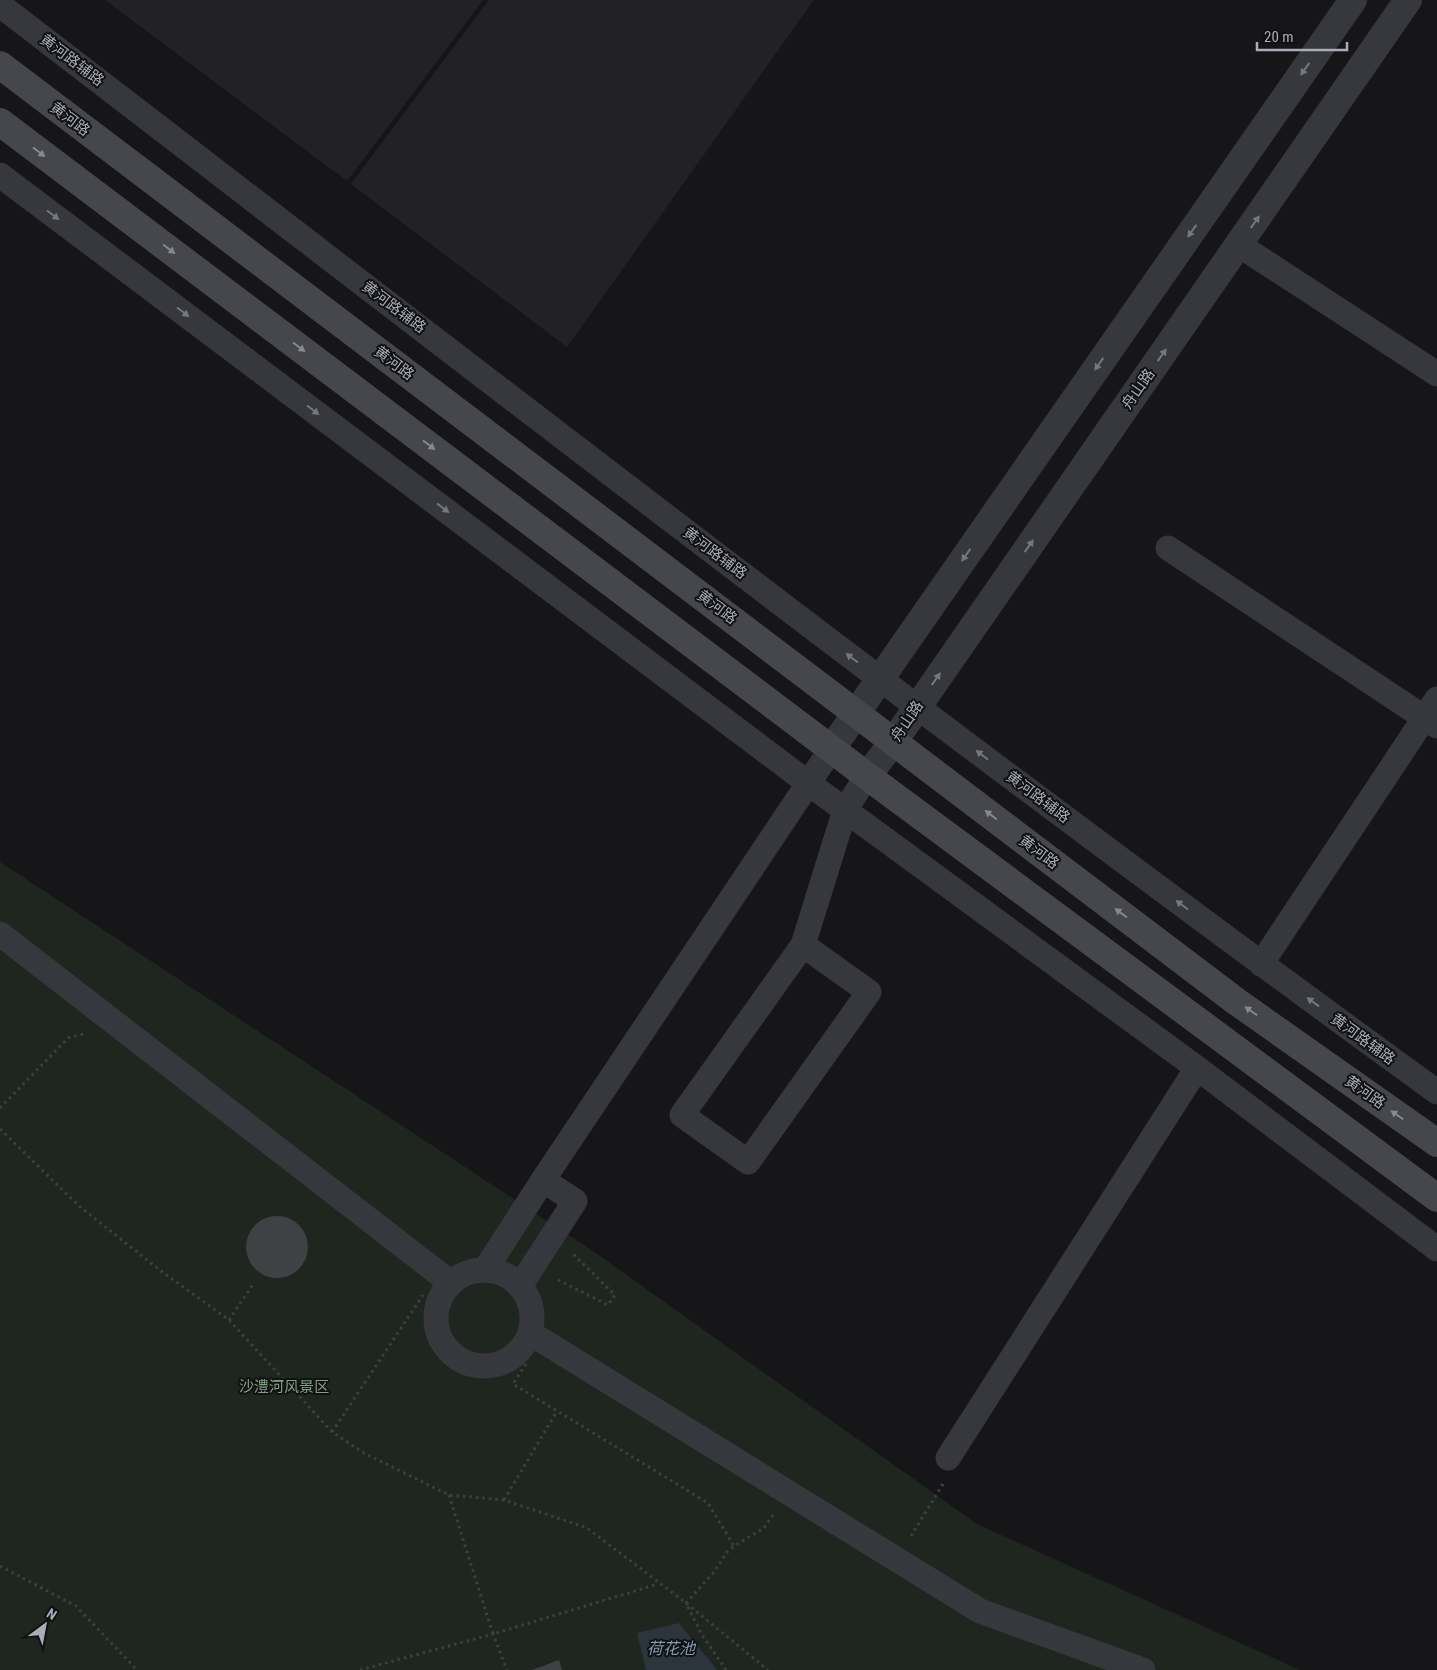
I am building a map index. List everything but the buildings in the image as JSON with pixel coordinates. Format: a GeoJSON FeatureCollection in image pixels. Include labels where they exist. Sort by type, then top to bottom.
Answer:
{"type":"FeatureCollection","features":[{"type":"Feature","properties":{"kind":"main road","name":"黄河路"},"geometry":{"type":"LineString","coordinates":[[0,65],[1237,1002],[1437,1144]]}},
{"type":"Feature","properties":{"kind":"main road"},"geometry":{"type":"LineString","coordinates":[[0,122],[867,776],[1437,1198]]}},
{"type":"Feature","properties":{"kind":"street"},"geometry":{"type":"LineString","coordinates":[[485,1270],[543,1180],[856,712],[1353,0]]}},
{"type":"Feature","properties":{"kind":"street","name":"舟山路"},"geometry":{"type":"LineString","coordinates":[[867,776],[894,741],[1408,0]]}},
{"type":"Feature","properties":{"kind":"street","name":"黄河路辅路"},"geometry":{"type":"LineString","coordinates":[[4,4],[880,680],[1261,964],[1437,1092]]}},
{"type":"Feature","properties":{"kind":"street"},"geometry":{"type":"LineString","coordinates":[[0,175],[808,783],[1197,1068],[1437,1249]]}},
{"type":"Feature","properties":{"kind":"street"},"geometry":{"type":"LineString","coordinates":[[1239,245],[1437,374]]}},
{"type":"Feature","properties":{"kind":"street"},"geometry":{"type":"LineString","coordinates":[[1168,548],[1433,714],[1261,964]]}},
{"type":"Feature","properties":{"kind":"street"},"geometry":{"type":"LineString","coordinates":[[802,945],[869,992],[748,1162],[682,1115],[802,945],[846,810],[867,776]]}},
{"type":"Feature","properties":{"kind":"street"},"geometry":{"type":"LineString","coordinates":[[0,934],[118,1026],[446,1290]]}},
{"type":"Feature","properties":{"kind":"street"},"geometry":{"type":"LineString","coordinates":[[948,1458],[1197,1068]]}},
{"type":"Feature","properties":{"kind":"street"},"geometry":{"type":"LineString","coordinates":[[543,1180],[575,1201],[526,1276],[527,1295],[532,1307],[536,1337],[980,1611],[1144,1670]]}},
{"type":"Feature","properties":{"kind":"street"},"geometry":{"type":"LineString","coordinates":[[526,1276],[509,1276],[497,1271],[485,1270],[472,1271],[461,1276],[446,1290],[437,1311],[437,1327],[443,1341],[452,1353],[466,1362],[481,1366],[497,1364],[511,1358],[536,1337]]}},
{"type":"Feature","properties":{"kind":"path"},"geometry":{"type":"LineString","coordinates":[[0,1108],[68,1038],[118,1026]]}},
{"type":"Feature","properties":{"kind":"path"},"geometry":{"type":"LineString","coordinates":[[0,1129],[80,1206],[161,1271],[230,1320],[332,1432],[364,1453],[449,1495],[504,1500],[587,1528],[658,1584],[686,1603],[768,1670]]}},
{"type":"Feature","properties":{"kind":"path"},"geometry":{"type":"LineString","coordinates":[[526,1276],[608,1306],[615,1295],[570,1251]]}},
{"type":"Feature","properties":{"kind":"path"},"geometry":{"type":"LineString","coordinates":[[230,1320],[254,1283]]}},
{"type":"Feature","properties":{"kind":"path"},"geometry":{"type":"LineString","coordinates":[[332,1432],[423,1295],[446,1290]]}},
{"type":"Feature","properties":{"kind":"path"},"geometry":{"type":"LineString","coordinates":[[536,1337],[513,1384],[708,1503],[734,1546]]}},
{"type":"Feature","properties":{"kind":"path"},"geometry":{"type":"LineString","coordinates":[[504,1500],[557,1411]]}},
{"type":"Feature","properties":{"kind":"path"},"geometry":{"type":"LineString","coordinates":[[896,1560],[956,1464],[948,1458]]}},
{"type":"Feature","properties":{"kind":"path"},"geometry":{"type":"LineString","coordinates":[[686,1603],[714,1572],[727,1552],[764,1528],[788,1494]]}},
{"type":"Feature","properties":{"kind":"path"},"geometry":{"type":"LineString","coordinates":[[449,1495],[507,1670]]}},
{"type":"Feature","properties":{"kind":"path"},"geometry":{"type":"LineString","coordinates":[[0,1566],[76,1606],[137,1670]]}},
{"type":"Feature","properties":{"kind":"path"},"geometry":{"type":"LineString","coordinates":[[360,1670],[494,1634],[658,1584]]}},
{"type":"Feature","properties":{"kind":"path"},"geometry":{"type":"LineString","coordinates":[[686,1603],[702,1635],[726,1670]]}},
{"type":"Feature","properties":{"kind":"shaded area"},"geometry":{"type":"Polygon","coordinates":[[[105,0],[483,0],[347,181],[105,0]]]}},
{"type":"Feature","properties":{"kind":"shaded area"},"geometry":{"type":"Polygon","coordinates":[[[489,0],[814,0],[567,347],[351,184],[489,0]]]}},
{"type":"Feature","properties":{"kind":"green space","name":"沙澧河风景区"},"geometry":{"type":"Polygon","coordinates":[[[0,862],[590,1249],[977,1524],[1300,1670],[0,1670],[0,862]]]}},
{"type":"Feature","properties":{"kind":"water","name":"荷花池"},"geometry":{"type":"Polygon","coordinates":[[[679,1623],[717,1670],[646,1670],[637,1633],[679,1623]]]}}]}
